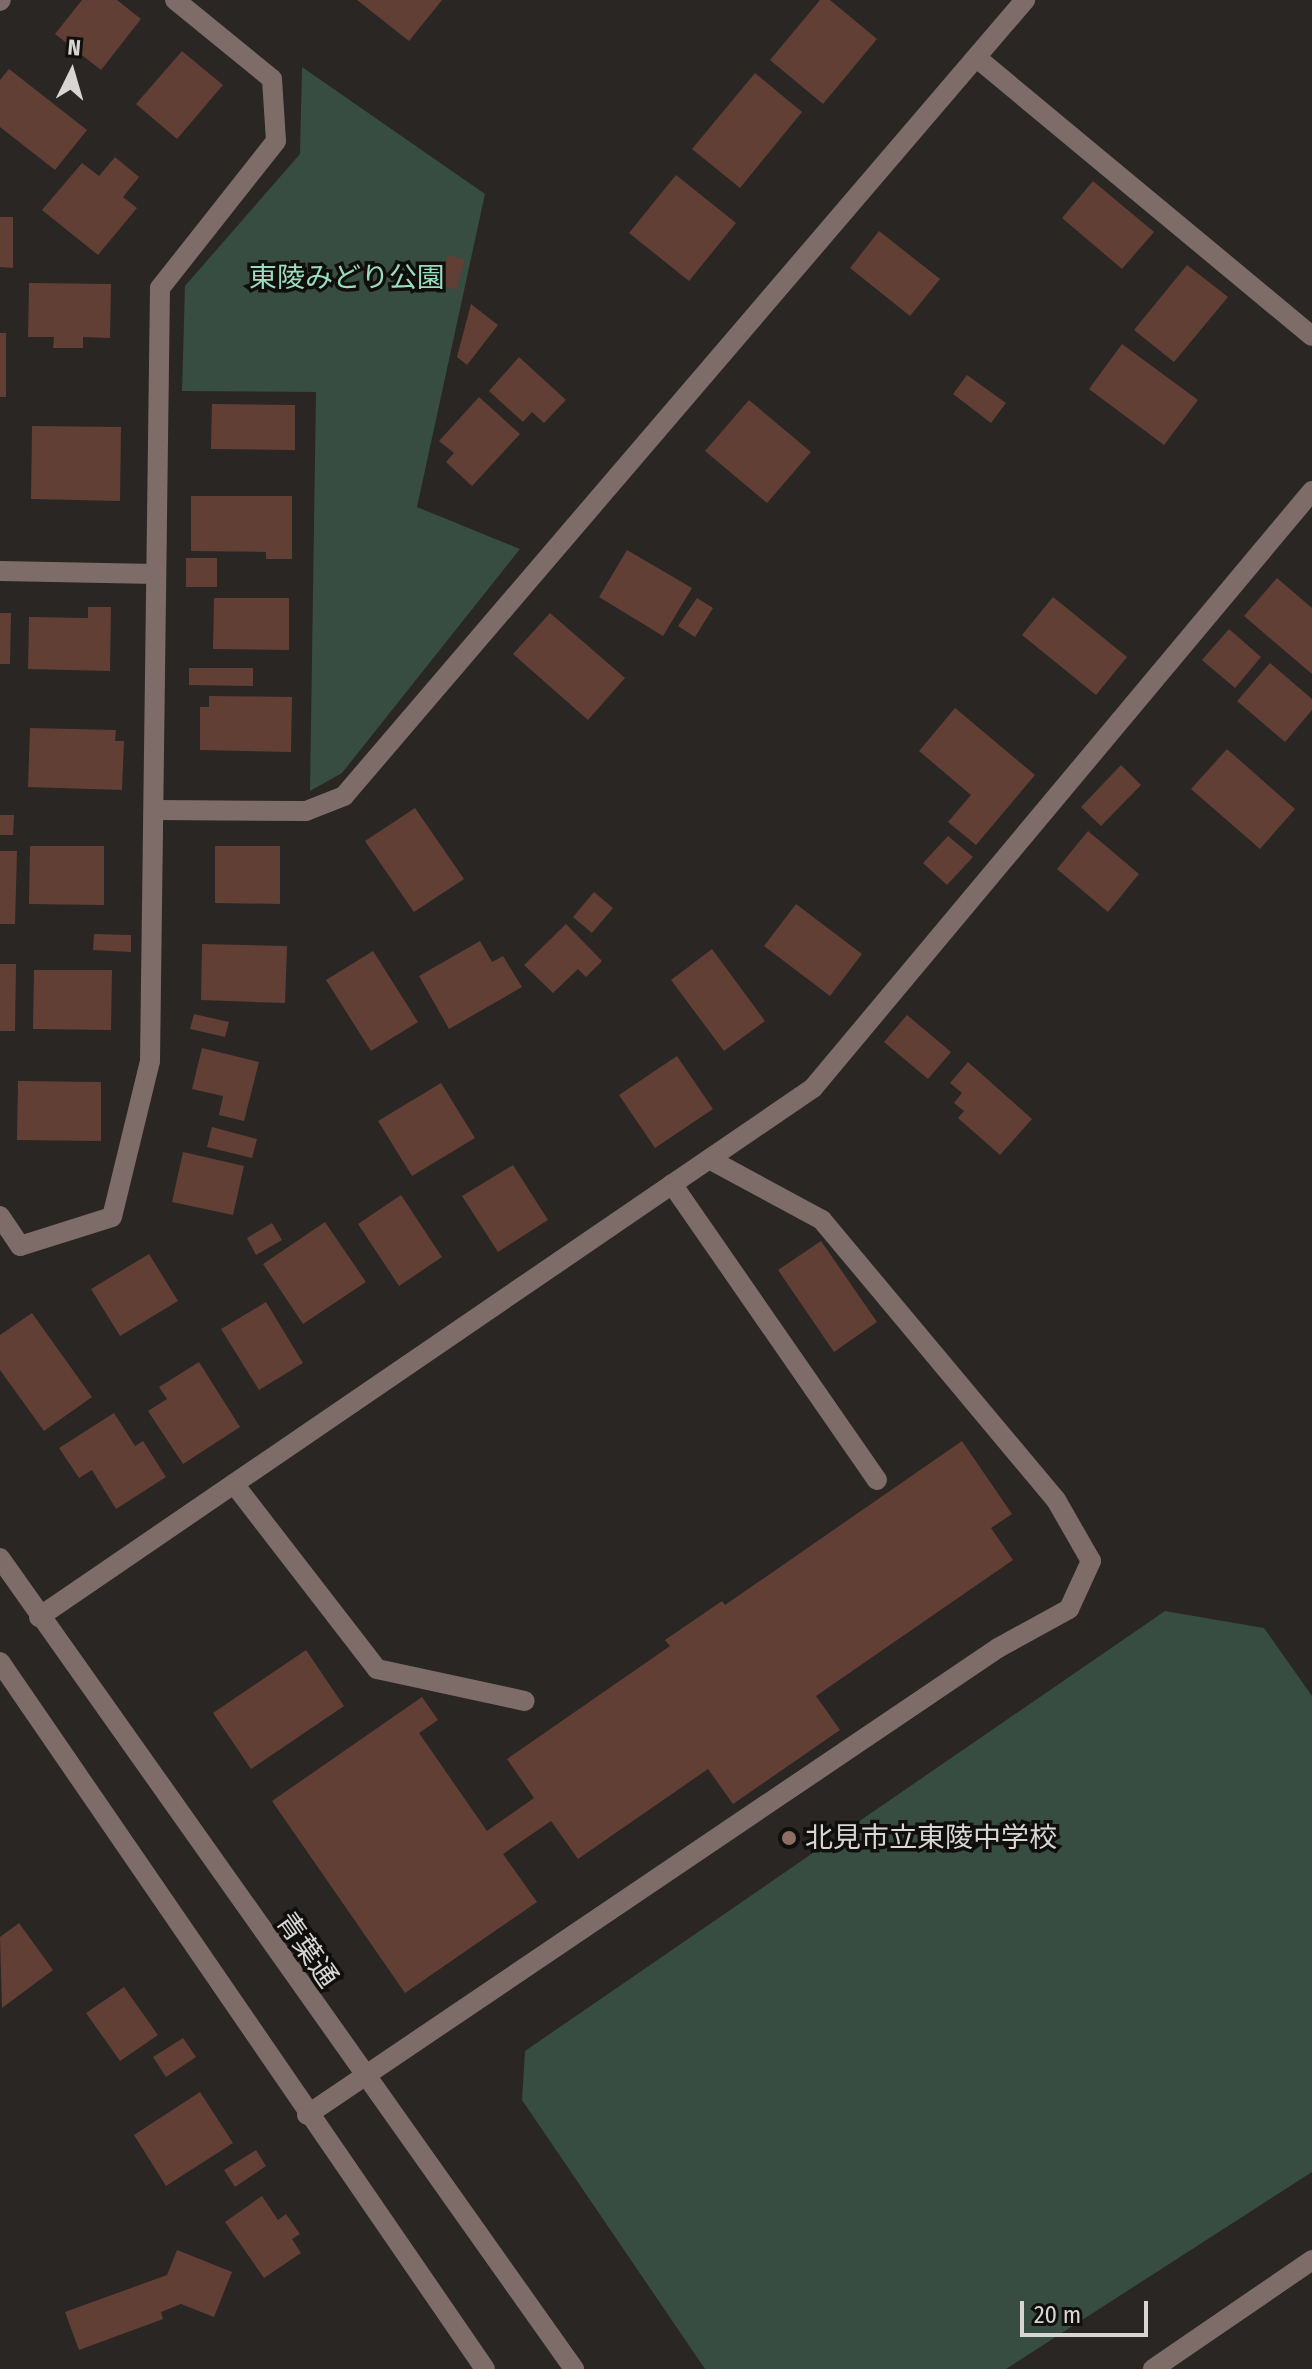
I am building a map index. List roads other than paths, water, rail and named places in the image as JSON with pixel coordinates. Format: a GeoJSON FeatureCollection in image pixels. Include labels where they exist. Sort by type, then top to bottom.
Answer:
{"type":"FeatureCollection","features":[{"type":"Feature","properties":{"kind":"street"},"geometry":{"type":"LineString","coordinates":[[0,1216],[20,1246],[112,1217],[150,1061],[157,810],[160,288],[276,141],[272,79],[175,0]]}},
{"type":"Feature","properties":{"kind":"street"},"geometry":{"type":"LineString","coordinates":[[157,810],[306,811],[344,796],[1025,0]]}},
{"type":"Feature","properties":{"kind":"street"},"geometry":{"type":"LineString","coordinates":[[977,58],[1312,336]]}},
{"type":"Feature","properties":{"kind":"street"},"geometry":{"type":"LineString","coordinates":[[39,1617],[813,1088],[1312,491]]}},
{"type":"Feature","properties":{"kind":"street"},"geometry":{"type":"LineString","coordinates":[[0,571],[156,574]]}},
{"type":"Feature","properties":{"kind":"street"},"geometry":{"type":"LineString","coordinates":[[307,2115],[998,1648],[1069,1609],[1091,1561],[1056,1500],[822,1220],[709,1159]]}},
{"type":"Feature","properties":{"kind":"street"},"geometry":{"type":"LineString","coordinates":[[672,1184],[877,1480]]}},
{"type":"Feature","properties":{"kind":"street"},"geometry":{"type":"LineString","coordinates":[[234,1484],[377,1669],[525,1701]]}},
{"type":"Feature","properties":{"kind":"street","name":"青葉通"},"geometry":{"type":"LineString","coordinates":[[0,1558],[363,2077],[574,2369]]}},
{"type":"Feature","properties":{"kind":"street"},"geometry":{"type":"LineString","coordinates":[[0,1662],[307,2115],[485,2369]]}},
{"type":"Feature","properties":{"kind":"street"},"geometry":{"type":"LineString","coordinates":[[1153,2369],[1312,2260]]}},
{"type":"Feature","properties":{"kind":"place","name":"北見市立東陵中学校"},"geometry":{"type":"Point","coordinates":[789,1838]}},
{"type":"Feature","properties":{"kind":"park label","name":"東陵みどり公園"},"geometry":{"type":"Point","coordinates":[347,278]}}]}
